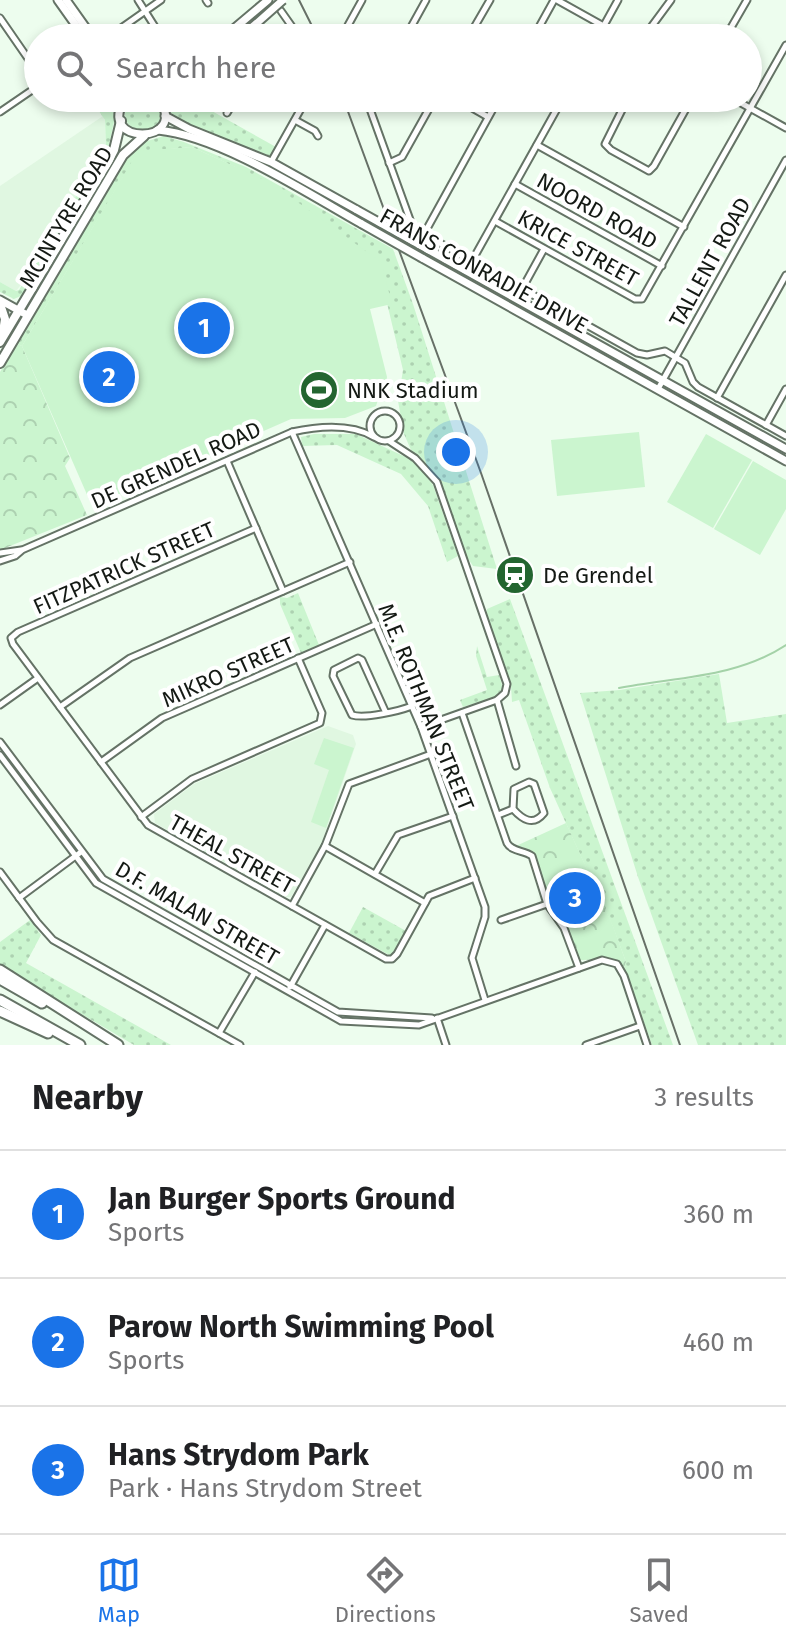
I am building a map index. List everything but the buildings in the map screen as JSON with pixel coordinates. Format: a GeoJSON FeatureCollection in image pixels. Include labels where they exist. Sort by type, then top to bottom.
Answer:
{"type":"FeatureCollection","features":[{"type":"Feature","properties":{"kind":"highway"},"geometry":{"type":"LineString","coordinates":[[0,970],[117,1045]]}},
{"type":"Feature","properties":{"kind":"highway"},"geometry":{"type":"LineString","coordinates":[[0,979],[117,1045]]}},
{"type":"Feature","properties":{"kind":"highway"},"geometry":{"type":"LineString","coordinates":[[0,1000],[80,1045]]}},
{"type":"Feature","properties":{"kind":"highway"},"geometry":{"type":"LineString","coordinates":[[0,1011],[72,1045]]}},
{"type":"Feature","properties":{"kind":"main road"},"geometry":{"type":"LineString","coordinates":[[58,0],[75,24]]}},
{"type":"Feature","properties":{"kind":"main road"},"geometry":{"type":"LineString","coordinates":[[66,0],[83,24]]}},
{"type":"Feature","properties":{"kind":"main road"},"geometry":{"type":"LineString","coordinates":[[240,24],[268,0]]}},
{"type":"Feature","properties":{"kind":"main road"},"geometry":{"type":"LineString","coordinates":[[256,24],[283,0]]}},
{"type":"Feature","properties":{"kind":"main road"},"geometry":{"type":"LineString","coordinates":[[121,112],[121,121],[130,133],[144,136],[158,130],[164,112]]}},
{"type":"Feature","properties":{"kind":"main road","name":"FRANS CONRADIE DRIVE"},"geometry":{"type":"LineString","coordinates":[[165,116],[271,162],[786,449]]}},
{"type":"Feature","properties":{"kind":"main road","name":"MCINTYRE ROAD"},"geometry":{"type":"LineString","coordinates":[[0,363],[23,313],[114,150],[121,121]]}},
{"type":"Feature","properties":{"kind":"main road","name":"FRANS CONRADIE DRIVE"},"geometry":{"type":"LineString","coordinates":[[158,130],[187,135],[246,161],[786,461]]}},
{"type":"Feature","properties":{"kind":"main road","name":"MCINTYRE ROAD"},"geometry":{"type":"LineString","coordinates":[[0,341],[23,313],[123,155],[144,136]]}},
{"type":"Feature","properties":{"kind":"main road"},"geometry":{"type":"LineString","coordinates":[[0,302],[23,313]]}},
{"type":"Feature","properties":{"kind":"main road"},"geometry":{"type":"LineString","coordinates":[[0,302],[5,321],[0,341]]}},
{"type":"Feature","properties":{"kind":"street"},"geometry":{"type":"LineString","coordinates":[[138,0],[153,24]]}},
{"type":"Feature","properties":{"kind":"street"},"geometry":{"type":"LineString","coordinates":[[127,24],[161,0]]}},
{"type":"Feature","properties":{"kind":"street"},"geometry":{"type":"LineString","coordinates":[[349,24],[362,0]]}},
{"type":"Feature","properties":{"kind":"street"},"geometry":{"type":"LineString","coordinates":[[413,24],[426,0]]}},
{"type":"Feature","properties":{"kind":"street"},"geometry":{"type":"LineString","coordinates":[[476,24],[490,0]]}},
{"type":"Feature","properties":{"kind":"street"},"geometry":{"type":"LineString","coordinates":[[541,24],[555,0],[600,24]]}},
{"type":"Feature","properties":{"kind":"street"},"geometry":{"type":"LineString","coordinates":[[605,24],[618,0]]}},
{"type":"Feature","properties":{"kind":"street"},"geometry":{"type":"LineString","coordinates":[[653,24],[671,0]]}},
{"type":"Feature","properties":{"kind":"street"},"geometry":{"type":"LineString","coordinates":[[733,24],[747,0]]}},
{"type":"Feature","properties":{"kind":"street"},"geometry":{"type":"LineString","coordinates":[[281,11],[290,24]]}},
{"type":"Feature","properties":{"kind":"street"},"geometry":{"type":"LineString","coordinates":[[0,18],[24,53]]}},
{"type":"Feature","properties":{"kind":"street"},"geometry":{"type":"LineString","coordinates":[[762,89],[786,45]]}},
{"type":"Feature","properties":{"kind":"street"},"geometry":{"type":"LineString","coordinates":[[0,112],[24,96]]}},
{"type":"Feature","properties":{"kind":"street"},"geometry":{"type":"LineString","coordinates":[[271,162],[299,112]]}},
{"type":"Feature","properties":{"kind":"street"},"geometry":{"type":"LineString","coordinates":[[371,112],[409,222],[424,234],[640,354],[663,351],[675,357],[687,365],[695,385],[786,436]]}},
{"type":"Feature","properties":{"kind":"street"},"geometry":{"type":"LineString","coordinates":[[389,163],[402,157],[427,112]]}},
{"type":"Feature","properties":{"kind":"street"},"geometry":{"type":"LineString","coordinates":[[479,112],[488,117]]}},
{"type":"Feature","properties":{"kind":"street"},"geometry":{"type":"LineString","coordinates":[[424,234],[491,112]]}},
{"type":"Feature","properties":{"kind":"street"},"geometry":{"type":"LineString","coordinates":[[472,261],[555,112]]}},
{"type":"Feature","properties":{"kind":"street"},"geometry":{"type":"LineString","coordinates":[[621,112],[605,144],[650,171],[684,112]]}},
{"type":"Feature","properties":{"kind":"street"},"geometry":{"type":"LineString","coordinates":[[662,266],[749,112]]}},
{"type":"Feature","properties":{"kind":"street"},"geometry":{"type":"LineString","coordinates":[[757,112],[786,128]]}},
{"type":"Feature","properties":{"kind":"street"},"geometry":{"type":"LineString","coordinates":[[295,120],[318,136]]}},
{"type":"Feature","properties":{"kind":"street"},"geometry":{"type":"LineString","coordinates":[[537,145],[684,227]]}},
{"type":"Feature","properties":{"kind":"street","name":"TALLENT ROAD"},"geometry":{"type":"LineString","coordinates":[[658,389],[786,160]]}},
{"type":"Feature","properties":{"kind":"street","name":"NOORD ROAD"},"geometry":{"type":"LineString","coordinates":[[515,184],[662,266]]}},
{"type":"Feature","properties":{"kind":"street","name":"KRICE STREET"},"geometry":{"type":"LineString","coordinates":[[495,221],[635,299],[645,297],[662,266]]}},
{"type":"Feature","properties":{"kind":"street"},"geometry":{"type":"LineString","coordinates":[[522,289],[544,249]]}},
{"type":"Feature","properties":{"kind":"street"},"geometry":{"type":"LineString","coordinates":[[717,398],[786,275]]}},
{"type":"Feature","properties":{"kind":"street"},"geometry":{"type":"LineString","coordinates":[[766,425],[786,389]]}},
{"type":"Feature","properties":{"kind":"street"},"geometry":{"type":"LineString","coordinates":[[389,441],[399,432],[398,417],[386,411],[378,412],[372,418],[370,428],[374,437],[389,441],[415,458],[432,474],[438,486],[507,681],[505,693],[497,700],[421,727]]}},
{"type":"Feature","properties":{"kind":"street","name":"DE GRENDEL ROAD"},"geometry":{"type":"LineString","coordinates":[[348,427],[372,418]]}},
{"type":"Feature","properties":{"kind":"street","name":"DE GRENDEL ROAD"},"geometry":{"type":"LineString","coordinates":[[0,553],[22,550],[292,432],[348,427],[361,429],[374,437]]}},
{"type":"Feature","properties":{"kind":"street","name":"M.E. ROTHMAN STREET"},"geometry":{"type":"LineString","coordinates":[[292,432],[421,727],[475,878],[486,912],[473,948],[472,963],[485,1000]]}},
{"type":"Feature","properties":{"kind":"street"},"geometry":{"type":"LineString","coordinates":[[227,461],[283,591]]}},
{"type":"Feature","properties":{"kind":"street","name":"FITZPATRICK STREET"},"geometry":{"type":"LineString","coordinates":[[13,644],[11,638],[18,632],[256,528]]}},
{"type":"Feature","properties":{"kind":"street","name":"DE GRENDEL ROAD"},"geometry":{"type":"LineString","coordinates":[[0,561],[22,550]]}},
{"type":"Feature","properties":{"kind":"street"},"geometry":{"type":"LineString","coordinates":[[60,707],[124,661],[350,562]]}},
{"type":"Feature","properties":{"kind":"street","name":"MIKRO STREET"},"geometry":{"type":"LineString","coordinates":[[101,762],[162,718],[377,624]]}},
{"type":"Feature","properties":{"kind":"street","name":"THEAL STREET"},"geometry":{"type":"LineString","coordinates":[[13,644],[151,827],[389,960],[397,954],[425,903]]}},
{"type":"Feature","properties":{"kind":"street"},"geometry":{"type":"LineString","coordinates":[[141,817],[192,779],[320,723],[322,713],[298,658]]}},
{"type":"Feature","properties":{"kind":"street"},"geometry":{"type":"LineString","coordinates":[[386,713],[362,660],[355,659],[334,670],[333,676],[350,714],[361,717],[386,713],[412,706]]}},
{"type":"Feature","properties":{"kind":"street"},"geometry":{"type":"LineString","coordinates":[[0,705],[38,678]]}},
{"type":"Feature","properties":{"kind":"street"},"geometry":{"type":"LineString","coordinates":[[497,700],[516,766]]}},
{"type":"Feature","properties":{"kind":"street"},"geometry":{"type":"LineString","coordinates":[[462,713],[509,847],[532,856],[547,904],[564,928],[579,968]]}},
{"type":"Feature","properties":{"kind":"street","name":"D.F. MALAN STREET"},"geometry":{"type":"LineString","coordinates":[[0,742],[103,879],[342,1018],[437,1018],[602,960],[617,964],[624,976],[640,1026]]}},
{"type":"Feature","properties":{"kind":"street"},"geometry":{"type":"LineString","coordinates":[[292,906],[325,846],[347,786],[431,754]]}},
{"type":"Feature","properties":{"kind":"street","name":"D.F. MALAN STREET"},"geometry":{"type":"LineString","coordinates":[[0,755],[96,883],[254,973],[289,988]]}},
{"type":"Feature","properties":{"kind":"street"},"geometry":{"type":"LineString","coordinates":[[533,783],[543,816],[526,822],[513,809],[514,789],[533,783]]}},
{"type":"Feature","properties":{"kind":"street"},"geometry":{"type":"LineString","coordinates":[[498,815],[513,809]]}},
{"type":"Feature","properties":{"kind":"street"},"geometry":{"type":"LineString","coordinates":[[375,874],[398,835],[453,816]]}},
{"type":"Feature","properties":{"kind":"street"},"geometry":{"type":"LineString","coordinates":[[325,846],[425,903],[432,894],[475,878]]}},
{"type":"Feature","properties":{"kind":"street"},"geometry":{"type":"LineString","coordinates":[[19,898],[81,852]]}},
{"type":"Feature","properties":{"kind":"street"},"geometry":{"type":"LineString","coordinates":[[0,872],[53,940],[240,1045]]}},
{"type":"Feature","properties":{"kind":"street"},"geometry":{"type":"LineString","coordinates":[[501,920],[547,904]]}},
{"type":"Feature","properties":{"kind":"street"},"geometry":{"type":"LineString","coordinates":[[168,925],[172,917]]}},
{"type":"Feature","properties":{"kind":"street"},"geometry":{"type":"LineString","coordinates":[[289,988],[325,925]]}},
{"type":"Feature","properties":{"kind":"street"},"geometry":{"type":"LineString","coordinates":[[219,1033],[258,967]]}},
{"type":"Feature","properties":{"kind":"street"},"geometry":{"type":"LineString","coordinates":[[437,1018],[446,1045]]}},
{"type":"Feature","properties":{"kind":"street"},"geometry":{"type":"LineString","coordinates":[[586,1045],[640,1026],[647,1045]]}},
{"type":"Feature","properties":{"kind":"shaded area"},"geometry":{"type":"Polygon","coordinates":[[[103,116],[106,147],[16,291],[0,282],[0,186],[103,116]]]}},
{"type":"Feature","properties":{"kind":"shaded area"},"geometry":{"type":"Polygon","coordinates":[[[328,726],[353,735],[356,744],[321,845],[291,897],[155,823],[154,814],[194,784],[328,726]]]}},
{"type":"Feature","properties":{"kind":"green space"},"geometry":{"type":"Polygon","coordinates":[[[100,112],[114,112],[107,154],[23,295],[14,299],[0,292],[0,282],[19,290],[106,147],[105,120],[100,112]]]}},
{"type":"Feature","properties":{"kind":"green space"},"geometry":{"type":"Polygon","coordinates":[[[126,112],[160,112],[155,126],[143,132],[131,126],[125,114],[126,112]]]}},
{"type":"Feature","properties":{"kind":"green space"},"geometry":{"type":"Polygon","coordinates":[[[214,112],[276,147],[272,155],[267,156],[188,125],[171,113],[214,112]]]}},
{"type":"Feature","properties":{"kind":"green space"},"geometry":{"type":"Polygon","coordinates":[[[164,136],[246,167],[393,249],[497,569],[473,566],[437,476],[411,450],[404,434],[398,401],[403,370],[380,274],[307,210],[235,167],[192,147],[138,152],[22,346],[17,344],[131,152],[144,142],[164,136]]]}},
{"type":"Feature","properties":{"kind":"green space"},"geometry":{"type":"Polygon","coordinates":[[[192,147],[271,183],[381,262],[392,304],[370,309],[387,377],[376,406],[345,418],[291,419],[92,506],[22,346],[138,151],[192,147]]]}},
{"type":"Feature","properties":{"kind":"green space"},"geometry":{"type":"Polygon","coordinates":[[[17,344],[22,346],[70,458],[65,466],[87,515],[0,550],[0,372],[17,344]]]}},
{"type":"Feature","properties":{"kind":"green space"},"geometry":{"type":"Polygon","coordinates":[[[639,432],[645,487],[557,496],[551,440],[639,432]]]}},
{"type":"Feature","properties":{"kind":"green space"},"geometry":{"type":"Polygon","coordinates":[[[356,434],[410,459],[433,485],[458,556],[447,562],[428,506],[401,474],[337,445],[302,446],[301,437],[356,434]]]}},
{"type":"Feature","properties":{"kind":"green space"},"geometry":{"type":"Polygon","coordinates":[[[706,434],[752,460],[713,528],[667,502],[706,434]]]}},
{"type":"Feature","properties":{"kind":"green space"},"geometry":{"type":"Polygon","coordinates":[[[753,461],[786,480],[786,509],[760,555],[714,529],[753,461]]]}},
{"type":"Feature","properties":{"kind":"green space"},"geometry":{"type":"Polygon","coordinates":[[[298,593],[319,645],[301,653],[280,604],[280,597],[287,598],[298,593]]]}},
{"type":"Feature","properties":{"kind":"green space"},"geometry":{"type":"Polygon","coordinates":[[[510,599],[673,1045],[652,1045],[613,927],[550,788],[519,700],[512,702],[511,686],[486,613],[487,609],[510,599]]]}},
{"type":"Feature","properties":{"kind":"green space"},"geometry":{"type":"Polygon","coordinates":[[[477,646],[487,677],[499,675],[503,688],[495,697],[463,707],[460,700],[487,690],[476,656],[477,646]]]}},
{"type":"Feature","properties":{"kind":"green space"},"geometry":{"type":"Polygon","coordinates":[[[719,674],[727,723],[786,714],[786,1045],[698,1045],[638,877],[580,693],[620,690],[719,674]]]}},
{"type":"Feature","properties":{"kind":"green space"},"geometry":{"type":"Polygon","coordinates":[[[324,738],[354,748],[326,828],[311,822],[329,770],[314,764],[324,738]]]}},
{"type":"Feature","properties":{"kind":"green space"},"geometry":{"type":"Polygon","coordinates":[[[566,823],[613,926],[626,962],[624,967],[608,958],[580,960],[569,931],[552,906],[535,857],[528,849],[516,846],[566,823]]]}},
{"type":"Feature","properties":{"kind":"green space"},"geometry":{"type":"Polygon","coordinates":[[[363,907],[406,931],[391,956],[349,933],[363,907]]]}},
{"type":"Feature","properties":{"kind":"green space"},"geometry":{"type":"Polygon","coordinates":[[[30,920],[41,935],[26,963],[171,1045],[134,1045],[0,966],[0,942],[30,920]]]}},
{"type":"Feature","properties":{"kind":"waterway"},"geometry":{"type":"LineString","coordinates":[[619,688],[726,670],[767,656],[786,645]]}},
{"type":"Feature","properties":{"kind":"railway"},"geometry":{"type":"LineString","coordinates":[[299,0],[311,24]]}},
{"type":"Feature","properties":{"kind":"railway"},"geometry":{"type":"LineString","coordinates":[[348,112],[481,473],[680,1045]]}},
{"type":"Feature","properties":{"kind":"place","name":"Jan Burger Sports Ground"},"geometry":{"type":"Point","coordinates":[204,328]}},
{"type":"Feature","properties":{"kind":"place","name":"Parow North Swimming Pool"},"geometry":{"type":"Point","coordinates":[109,377]}},
{"type":"Feature","properties":{"kind":"place","name":"NNK Stadium"},"geometry":{"type":"Point","coordinates":[319,390]}},
{"type":"Feature","properties":{"kind":"place","name":"De Grendel"},"geometry":{"type":"Point","coordinates":[515,575]}},
{"type":"Feature","properties":{"kind":"place","name":"Hans Strydom Park"},"geometry":{"type":"Point","coordinates":[575,898]}}]}
